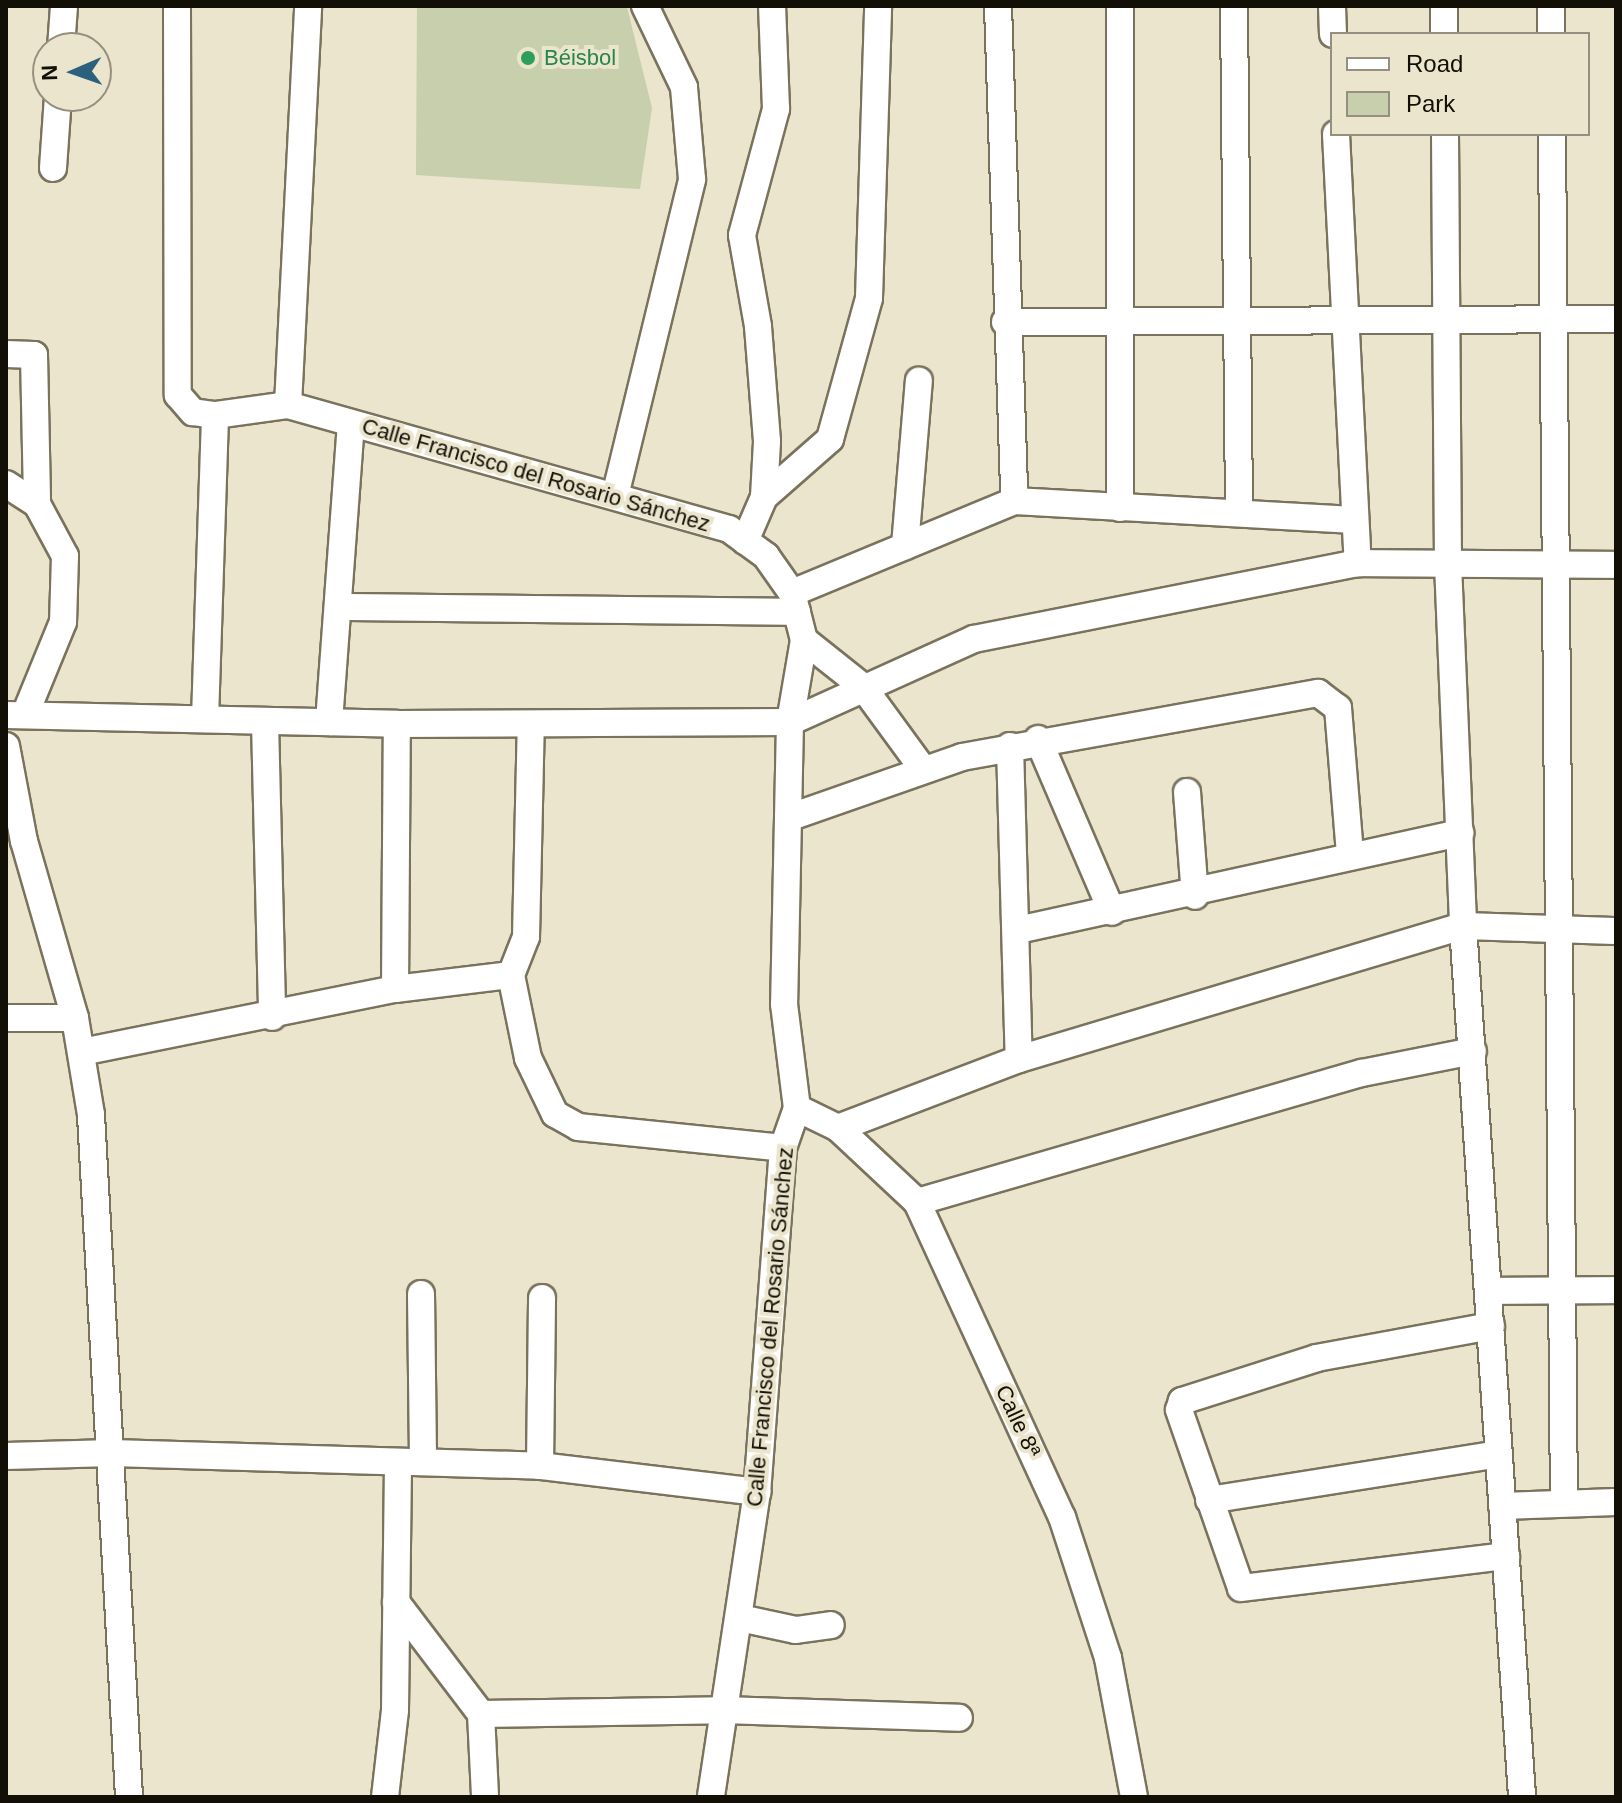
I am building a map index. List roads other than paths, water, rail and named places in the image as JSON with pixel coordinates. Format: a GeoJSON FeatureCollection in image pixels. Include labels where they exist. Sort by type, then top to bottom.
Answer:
{"type":"FeatureCollection","features":[{"type":"Feature","properties":{"kind":"street"},"geometry":{"type":"LineString","coordinates":[[62,32],[64,6]]}},
{"type":"Feature","properties":{"kind":"street"},"geometry":{"type":"LineString","coordinates":[[177,6],[178,395],[193,412],[215,415],[288,405],[308,6]]}},
{"type":"Feature","properties":{"kind":"street"},"geometry":{"type":"LineString","coordinates":[[615,496],[692,179],[684,87],[645,6]]}},
{"type":"Feature","properties":{"kind":"street"},"geometry":{"type":"LineString","coordinates":[[745,541],[764,497],[767,441],[758,326],[742,235],[776,109],[772,6]]}},
{"type":"Feature","properties":{"kind":"street"},"geometry":{"type":"LineString","coordinates":[[764,497],[830,439],[869,298],[878,6]]}},
{"type":"Feature","properties":{"kind":"street"},"geometry":{"type":"LineString","coordinates":[[998,6],[1005,322],[1014,501]]}},
{"type":"Feature","properties":{"kind":"street"},"geometry":{"type":"LineString","coordinates":[[1120,6],[1123,322],[1120,508]]}},
{"type":"Feature","properties":{"kind":"street"},"geometry":{"type":"LineString","coordinates":[[1234,6],[1239,512]]}},
{"type":"Feature","properties":{"kind":"street"},"geometry":{"type":"LineString","coordinates":[[1332,6],[1333,32]]}},
{"type":"Feature","properties":{"kind":"street"},"geometry":{"type":"LineString","coordinates":[[1444,6],[1444,32]]}},
{"type":"Feature","properties":{"kind":"street"},"geometry":{"type":"LineString","coordinates":[[1551,6],[1551,32]]}},
{"type":"Feature","properties":{"kind":"street"},"geometry":{"type":"LineString","coordinates":[[53,168],[57,112]]}},
{"type":"Feature","properties":{"kind":"street"},"geometry":{"type":"LineString","coordinates":[[1336,136],[1342,325],[1358,563]]}},
{"type":"Feature","properties":{"kind":"street"},"geometry":{"type":"LineString","coordinates":[[1445,136],[1448,564],[1463,926],[1522,1797]]}},
{"type":"Feature","properties":{"kind":"street"},"geometry":{"type":"LineString","coordinates":[[1552,136],[1564,1502]]}},
{"type":"Feature","properties":{"kind":"street"},"geometry":{"type":"LineString","coordinates":[[1005,322],[1237,321],[1342,325],[1447,320],[1616,319]]}},
{"type":"Feature","properties":{"kind":"street"},"geometry":{"type":"LineString","coordinates":[[6,354],[34,355],[37,504],[65,556],[63,622],[16,713],[397,724],[790,722],[974,639],[1358,563],[1616,565]]}},
{"type":"Feature","properties":{"kind":"street"},"geometry":{"type":"LineString","coordinates":[[905,546],[919,381]]}},
{"type":"Feature","properties":{"kind":"street","name":"Calle Francisco del Rosario Sánchez"},"geometry":{"type":"LineString","coordinates":[[288,405],[729,529],[766,556],[794,603],[804,640],[790,722],[784,1004],[797,1108],[783,1148],[757,1492],[711,1797]]}},
{"type":"Feature","properties":{"kind":"street"},"geometry":{"type":"LineString","coordinates":[[205,719],[215,415]]}},
{"type":"Feature","properties":{"kind":"street"},"geometry":{"type":"LineString","coordinates":[[329,722],[351,424]]}},
{"type":"Feature","properties":{"kind":"street"},"geometry":{"type":"LineString","coordinates":[[6,484],[37,504]]}},
{"type":"Feature","properties":{"kind":"street"},"geometry":{"type":"LineString","coordinates":[[338,607],[794,603],[905,546],[1014,501],[1354,520]]}},
{"type":"Feature","properties":{"kind":"street"},"geometry":{"type":"LineString","coordinates":[[804,640],[863,687],[923,769]]}},
{"type":"Feature","properties":{"kind":"street"},"geometry":{"type":"LineString","coordinates":[[788,818],[923,769],[1038,739],[1318,693],[1338,708],[1350,853]]}},
{"type":"Feature","properties":{"kind":"street"},"geometry":{"type":"LineString","coordinates":[[265,722],[272,1017]]}},
{"type":"Feature","properties":{"kind":"street"},"geometry":{"type":"LineString","coordinates":[[395,989],[397,724]]}},
{"type":"Feature","properties":{"kind":"street"},"geometry":{"type":"LineString","coordinates":[[531,724],[526,937],[511,975],[528,1058],[555,1114],[578,1127],[783,1148]]}},
{"type":"Feature","properties":{"kind":"street"},"geometry":{"type":"LineString","coordinates":[[1038,739],[1112,912]]}},
{"type":"Feature","properties":{"kind":"street"},"geometry":{"type":"LineString","coordinates":[[6,746],[24,841],[82,1052],[112,1453],[129,1797]]}},
{"type":"Feature","properties":{"kind":"street"},"geometry":{"type":"LineString","coordinates":[[1010,746],[1018,930],[1019,1059]]}},
{"type":"Feature","properties":{"kind":"street"},"geometry":{"type":"LineString","coordinates":[[1187,792],[1195,896]]}},
{"type":"Feature","properties":{"kind":"street"},"geometry":{"type":"LineString","coordinates":[[1018,930],[1195,896],[1350,853],[1461,833]]}},
{"type":"Feature","properties":{"kind":"street"},"geometry":{"type":"LineString","coordinates":[[838,1128],[1019,1059],[1463,926],[1616,931]]}},
{"type":"Feature","properties":{"kind":"street"},"geometry":{"type":"LineString","coordinates":[[82,1052],[272,1017],[395,989],[511,975]]}},
{"type":"Feature","properties":{"kind":"street"},"geometry":{"type":"LineString","coordinates":[[6,1018],[75,1018]]}},
{"type":"Feature","properties":{"kind":"street"},"geometry":{"type":"LineString","coordinates":[[917,1202],[1362,1073],[1473,1051]]}},
{"type":"Feature","properties":{"kind":"street","name":"Calle 8ª"},"geometry":{"type":"LineString","coordinates":[[797,1108],[838,1128],[917,1202],[1062,1517],[1108,1658],[1134,1797]]}},
{"type":"Feature","properties":{"kind":"street"},"geometry":{"type":"LineString","coordinates":[[1488,1291],[1616,1290]]}},
{"type":"Feature","properties":{"kind":"street"},"geometry":{"type":"LineString","coordinates":[[385,1797],[396,1602],[410,1462],[421,1294]]}},
{"type":"Feature","properties":{"kind":"street"},"geometry":{"type":"LineString","coordinates":[[540,1466],[542,1298]]}},
{"type":"Feature","properties":{"kind":"street"},"geometry":{"type":"LineString","coordinates":[[1491,1326],[1317,1358],[1182,1401],[1179,1410],[1241,1588],[1506,1556]]}},
{"type":"Feature","properties":{"kind":"street"},"geometry":{"type":"LineString","coordinates":[[6,1456],[112,1453],[540,1466],[757,1492]]}},
{"type":"Feature","properties":{"kind":"street"},"geometry":{"type":"LineString","coordinates":[[1209,1500],[1498,1454]]}},
{"type":"Feature","properties":{"kind":"street"},"geometry":{"type":"LineString","coordinates":[[1502,1506],[1616,1502]]}},
{"type":"Feature","properties":{"kind":"street"},"geometry":{"type":"LineString","coordinates":[[396,1602],[481,1714],[485,1797]]}},
{"type":"Feature","properties":{"kind":"street"},"geometry":{"type":"LineString","coordinates":[[740,1618],[796,1630],[831,1625]]}},
{"type":"Feature","properties":{"kind":"street"},"geometry":{"type":"LineString","coordinates":[[481,1714],[723,1710],[959,1718]]}},
{"type":"Feature","properties":{"kind":"place","name":"Béisbol"},"geometry":{"type":"Point","coordinates":[528,58]}}]}
